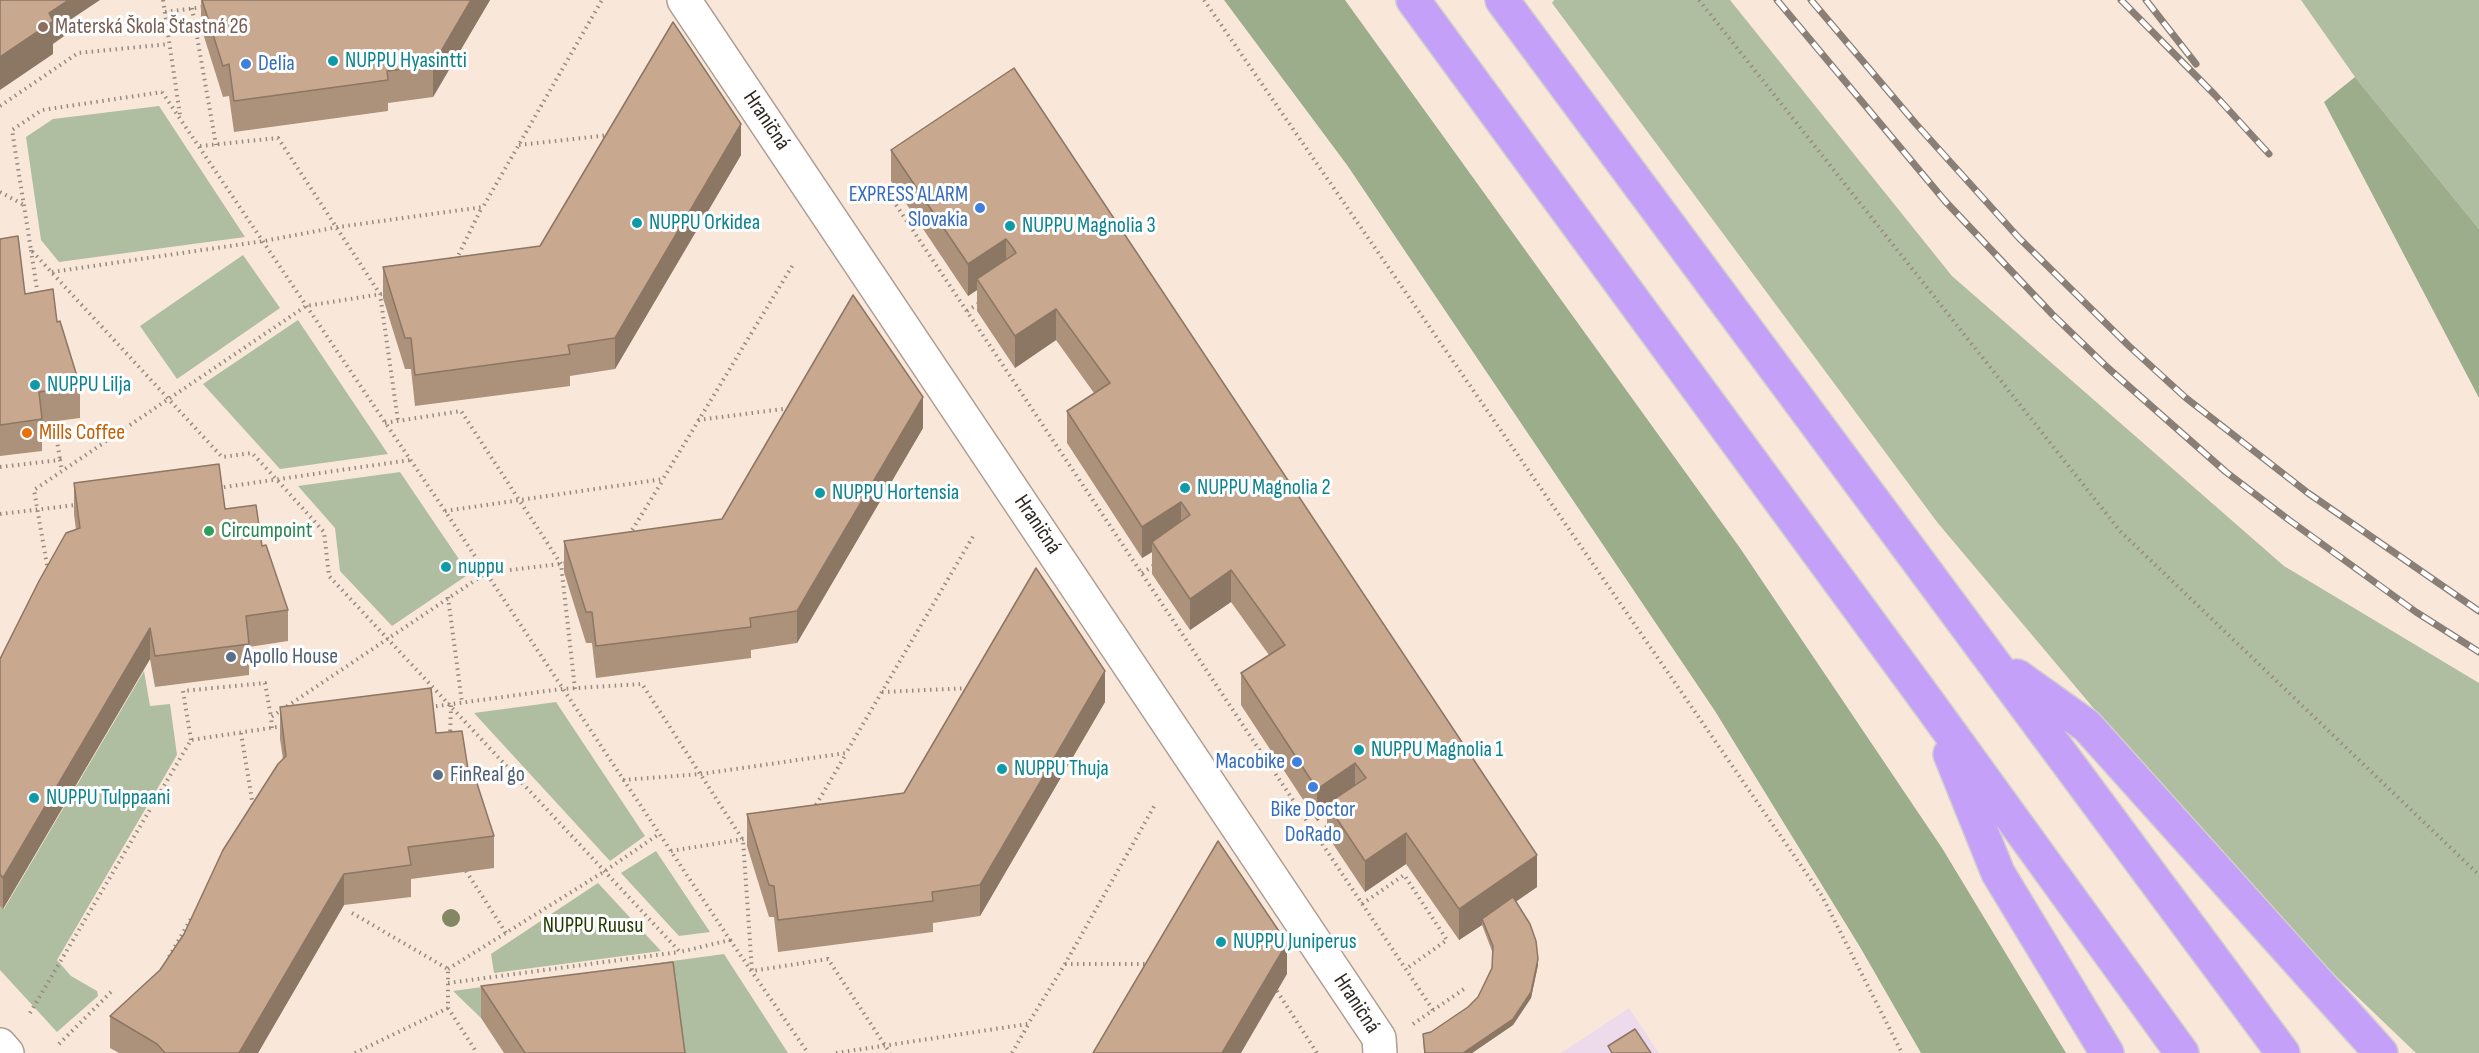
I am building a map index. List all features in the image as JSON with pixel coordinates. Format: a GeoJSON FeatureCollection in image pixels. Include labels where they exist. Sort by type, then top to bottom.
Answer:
{"type":"FeatureCollection","features":[{"type":"Feature","properties":{"kind":"highway"},"geometry":{"type":"LineString","coordinates":[[1413,0],[2182,1053]]}},
{"type":"Feature","properties":{"kind":"highway"},"geometry":{"type":"LineString","coordinates":[[1502,0],[2283,1053]]}},
{"type":"Feature","properties":{"kind":"highway"},"geometry":{"type":"LineString","coordinates":[[1991,657],[2087,726],[2381,1053]]}},
{"type":"Feature","properties":{"kind":"highway"},"geometry":{"type":"LineString","coordinates":[[1930,705],[1998,873],[2107,1053]]}},
{"type":"Feature","properties":{"kind":"street","name":"Hraničná"},"geometry":{"type":"LineString","coordinates":[[684,0],[1379,1038],[1380,1050]]}},
{"type":"Feature","properties":{"kind":"street"},"geometry":{"type":"LineString","coordinates":[[0,1045],[7,1053]]}},
{"type":"Feature","properties":{"kind":"path"},"geometry":{"type":"LineString","coordinates":[[163,0],[180,117]]}},
{"type":"Feature","properties":{"kind":"path"},"geometry":{"type":"LineString","coordinates":[[454,264],[483,207],[602,0]]}},
{"type":"Feature","properties":{"kind":"path"},"geometry":{"type":"LineString","coordinates":[[1204,0],[1822,896],[1902,1053]]}},
{"type":"Feature","properties":{"kind":"path"},"geometry":{"type":"LineString","coordinates":[[1699,0],[2120,531],[2479,875]]}},
{"type":"Feature","properties":{"kind":"path"},"geometry":{"type":"LineString","coordinates":[[165,12],[208,7]]}},
{"type":"Feature","properties":{"kind":"path"},"geometry":{"type":"LineString","coordinates":[[192,8],[216,145]]}},
{"type":"Feature","properties":{"kind":"path"},"geometry":{"type":"LineString","coordinates":[[194,23],[206,21]]}},
{"type":"Feature","properties":{"kind":"path"},"geometry":{"type":"LineString","coordinates":[[0,106],[78,53],[170,45]]}},
{"type":"Feature","properties":{"kind":"path"},"geometry":{"type":"LineString","coordinates":[[38,302],[12,130],[42,110],[162,92],[445,511],[561,689],[808,1053]]}},
{"type":"Feature","properties":{"kind":"path"},"geometry":{"type":"LineString","coordinates":[[605,145],[617,125]]}},
{"type":"Feature","properties":{"kind":"path"},"geometry":{"type":"LineString","coordinates":[[518,145],[611,135]]}},
{"type":"Feature","properties":{"kind":"path"},"geometry":{"type":"LineString","coordinates":[[199,146],[278,138],[380,294],[398,421]]}},
{"type":"Feature","properties":{"kind":"path"},"geometry":{"type":"LineString","coordinates":[[886,190],[1434,1010]]}},
{"type":"Feature","properties":{"kind":"path"},"geometry":{"type":"LineString","coordinates":[[0,192],[25,206]]}},
{"type":"Feature","properties":{"kind":"path"},"geometry":{"type":"LineString","coordinates":[[52,272],[264,241],[338,227],[483,207]]}},
{"type":"Feature","properties":{"kind":"path"},"geometry":{"type":"LineString","coordinates":[[31,250],[222,457],[252,453],[278,481],[324,532],[329,576],[451,704],[680,952]]}},
{"type":"Feature","properties":{"kind":"path"},"geometry":{"type":"LineString","coordinates":[[628,537],[794,263]]}},
{"type":"Feature","properties":{"kind":"path"},"geometry":{"type":"LineString","coordinates":[[50,581],[34,490],[306,306],[391,292]]}},
{"type":"Feature","properties":{"kind":"path"},"geometry":{"type":"LineString","coordinates":[[967,311],[985,299]]}},
{"type":"Feature","properties":{"kind":"path"},"geometry":{"type":"LineString","coordinates":[[785,419],[796,398]]}},
{"type":"Feature","properties":{"kind":"path"},"geometry":{"type":"LineString","coordinates":[[697,420],[791,408]]}},
{"type":"Feature","properties":{"kind":"path"},"geometry":{"type":"LineString","coordinates":[[386,423],[461,411],[561,564],[574,689]]}},
{"type":"Feature","properties":{"kind":"path"},"geometry":{"type":"LineString","coordinates":[[54,421],[62,471]]}},
{"type":"Feature","properties":{"kind":"path"},"geometry":{"type":"LineString","coordinates":[[0,467],[60,460]]}},
{"type":"Feature","properties":{"kind":"path"},"geometry":{"type":"LineString","coordinates":[[209,489],[278,481],[410,460]]}},
{"type":"Feature","properties":{"kind":"path"},"geometry":{"type":"LineString","coordinates":[[445,511],[663,479]]}},
{"type":"Feature","properties":{"kind":"path"},"geometry":{"type":"LineString","coordinates":[[0,514],[84,504]]}},
{"type":"Feature","properties":{"kind":"path"},"geometry":{"type":"LineString","coordinates":[[812,812],[975,533]]}},
{"type":"Feature","properties":{"kind":"path"},"geometry":{"type":"LineString","coordinates":[[1142,573],[1160,561]]}},
{"type":"Feature","properties":{"kind":"path"},"geometry":{"type":"LineString","coordinates":[[271,717],[486,573],[572,562]]}},
{"type":"Feature","properties":{"kind":"path"},"geometry":{"type":"LineString","coordinates":[[448,597],[462,703]]}},
{"type":"Feature","properties":{"kind":"path"},"geometry":{"type":"LineString","coordinates":[[30,1013],[191,740],[183,691],[265,683],[272,728]]}},
{"type":"Feature","properties":{"kind":"path"},"geometry":{"type":"LineString","coordinates":[[429,707],[561,689],[642,684],[743,840],[752,971]]}},
{"type":"Feature","properties":{"kind":"path"},"geometry":{"type":"LineString","coordinates":[[882,692],[972,688],[967,698]]}},
{"type":"Feature","properties":{"kind":"path"},"geometry":{"type":"LineString","coordinates":[[450,740],[451,704]]}},
{"type":"Feature","properties":{"kind":"path"},"geometry":{"type":"LineString","coordinates":[[191,740],[295,725]]}},
{"type":"Feature","properties":{"kind":"path"},"geometry":{"type":"LineString","coordinates":[[241,733],[254,811]]}},
{"type":"Feature","properties":{"kind":"path"},"geometry":{"type":"LineString","coordinates":[[623,780],[701,774],[846,753]]}},
{"type":"Feature","properties":{"kind":"path"},"geometry":{"type":"LineString","coordinates":[[1012,1053],[1156,803]]}},
{"type":"Feature","properties":{"kind":"path"},"geometry":{"type":"LineString","coordinates":[[1315,834],[1334,822]]}},
{"type":"Feature","properties":{"kind":"path"},"geometry":{"type":"LineString","coordinates":[[448,969],[605,872],[659,834]]}},
{"type":"Feature","properties":{"kind":"path"},"geometry":{"type":"LineString","coordinates":[[670,851],[754,838]]}},
{"type":"Feature","properties":{"kind":"path"},"geometry":{"type":"LineString","coordinates":[[466,871],[506,933]]}},
{"type":"Feature","properties":{"kind":"path"},"geometry":{"type":"LineString","coordinates":[[1362,904],[1404,875],[1447,940],[1406,969]]}},
{"type":"Feature","properties":{"kind":"path"},"geometry":{"type":"LineString","coordinates":[[166,963],[195,912]]}},
{"type":"Feature","properties":{"kind":"path"},"geometry":{"type":"LineString","coordinates":[[352,913],[448,969]]}},
{"type":"Feature","properties":{"kind":"path"},"geometry":{"type":"LineString","coordinates":[[448,983],[680,952],[730,940]]}},
{"type":"Feature","properties":{"kind":"path"},"geometry":{"type":"LineString","coordinates":[[1142,974],[1153,954]]}},
{"type":"Feature","properties":{"kind":"path"},"geometry":{"type":"LineString","coordinates":[[752,971],[828,959],[890,1053]]}},
{"type":"Feature","properties":{"kind":"path"},"geometry":{"type":"LineString","coordinates":[[1065,964],[1147,964]]}},
{"type":"Feature","properties":{"kind":"path"},"geometry":{"type":"LineString","coordinates":[[448,969],[448,1008],[477,1053]]}},
{"type":"Feature","properties":{"kind":"path"},"geometry":{"type":"LineString","coordinates":[[1380,1050],[1467,987]]}},
{"type":"Feature","properties":{"kind":"path"},"geometry":{"type":"LineString","coordinates":[[59,1044],[112,991]]}},
{"type":"Feature","properties":{"kind":"path"},"geometry":{"type":"LineString","coordinates":[[1277,991],[1317,1053]]}},
{"type":"Feature","properties":{"kind":"path"},"geometry":{"type":"LineString","coordinates":[[355,1053],[448,1008]]}},
{"type":"Feature","properties":{"kind":"path"},"geometry":{"type":"LineString","coordinates":[[836,1053],[1028,1024]]}},
{"type":"Feature","properties":{"kind":"shaded area"},"geometry":{"type":"Polygon","coordinates":[[[1629,1008],[1659,1053],[1561,1053],[1629,1008]]]}},
{"type":"Feature","properties":{"kind":"green space"},"geometry":{"type":"Polygon","coordinates":[[[1224,0],[1345,0],[1740,548],[1942,848],[2066,1053],[1921,1053],[1860,947],[1715,711],[1347,165],[1224,0]]]}},
{"type":"Feature","properties":{"kind":"green space"},"geometry":{"type":"Polygon","coordinates":[[[1554,0],[1730,0],[1952,276],[2284,566],[2479,683],[2479,1053],[2416,1053],[2249,893],[1937,522],[1552,3],[1554,0]]]}},
{"type":"Feature","properties":{"kind":"green space"},"geometry":{"type":"Polygon","coordinates":[[[2301,0],[2479,0],[2479,229],[2355,77],[2301,0]]]}},
{"type":"Feature","properties":{"kind":"green space"},"geometry":{"type":"Polygon","coordinates":[[[2355,77],[2479,229],[2479,398],[2324,102],[2355,77]]]}},
{"type":"Feature","properties":{"kind":"green space"},"geometry":{"type":"Polygon","coordinates":[[[159,106],[245,237],[59,262],[41,240],[26,137],[53,119],[159,106]]]}},
{"type":"Feature","properties":{"kind":"green space"},"geometry":{"type":"Polygon","coordinates":[[[243,255],[280,308],[177,379],[140,326],[243,255]]]}},
{"type":"Feature","properties":{"kind":"green space"},"geometry":{"type":"Polygon","coordinates":[[[298,320],[388,454],[280,469],[203,384],[298,320]]]}},
{"type":"Feature","properties":{"kind":"green space"},"geometry":{"type":"Polygon","coordinates":[[[400,472],[469,574],[392,626],[340,571],[335,528],[298,486],[400,472]]]}},
{"type":"Feature","properties":{"kind":"green space"},"geometry":{"type":"Polygon","coordinates":[[[144,671],[150,706],[170,704],[177,755],[57,960],[71,976],[97,991],[98,996],[57,1032],[0,970],[0,906],[4,909],[144,671]]]}},
{"type":"Feature","properties":{"kind":"green space"},"geometry":{"type":"Polygon","coordinates":[[[556,702],[645,836],[610,861],[474,713],[556,702]]]}},
{"type":"Feature","properties":{"kind":"green space"},"geometry":{"type":"Polygon","coordinates":[[[656,851],[710,932],[679,936],[621,873],[656,851]]]}},
{"type":"Feature","properties":{"kind":"green space","name":"NUPPU Ruusu"},"geometry":{"type":"Polygon","coordinates":[[[598,883],[661,951],[494,973],[491,954],[598,883]]]}},
{"type":"Feature","properties":{"kind":"green space"},"geometry":{"type":"Polygon","coordinates":[[[724,954],[788,1053],[681,1053],[673,993],[481,1018],[453,991],[724,954]]]}},
{"type":"Feature","properties":{"kind":"building"},"geometry":{"type":"Polygon","coordinates":[[[0,0],[67,1],[49,13],[53,21],[0,57],[0,0]]]}},
{"type":"Feature","properties":{"kind":"building","name":"NUPPU Hyasintti"},"geometry":{"type":"Polygon","coordinates":[[[202,0],[471,0],[433,65],[387,71],[388,80],[234,101],[229,64],[223,66],[202,0]]]}},
{"type":"Feature","properties":{"kind":"building","name":"NUPPU Orkidea"},"geometry":{"type":"Polygon","coordinates":[[[673,22],[741,124],[615,338],[568,345],[570,354],[415,375],[411,338],[405,338],[383,267],[540,246],[673,22]]]}},
{"type":"Feature","properties":{"kind":"building"},"geometry":{"type":"Polygon","coordinates":[[[1014,68],[1537,855],[1459,909],[1406,833],[1365,861],[1327,804],[1366,778],[1355,763],[1317,789],[1241,673],[1285,645],[1231,570],[1190,599],[1152,542],[1190,515],[1181,502],[1142,527],[1067,411],[1110,383],[1056,309],[1015,336],[977,279],[1016,253],[1013,248],[1006,239],[968,264],[891,150],[1014,68]]]}},
{"type":"Feature","properties":{"kind":"building","name":"NUPPU Lilja"},"geometry":{"type":"Polygon","coordinates":[[[18,236],[25,294],[53,289],[57,322],[60,321],[80,386],[39,392],[42,419],[0,425],[0,239],[18,236]]]}},
{"type":"Feature","properties":{"kind":"building","name":"NUPPU Hortensia"},"geometry":{"type":"Polygon","coordinates":[[[853,295],[923,397],[797,611],[750,618],[751,627],[596,646],[592,612],[586,612],[564,541],[722,519],[853,295]]]}},
{"type":"Feature","properties":{"kind":"building","name":"NUPPU Tulppaani"},"geometry":{"type":"Polygon","coordinates":[[[219,464],[225,509],[256,505],[262,546],[266,545],[288,610],[246,616],[249,644],[155,656],[150,628],[3,878],[0,874],[0,659],[66,533],[80,528],[74,483],[219,464]]]}},
{"type":"Feature","properties":{"kind":"building","name":"NUPPU Thuja"},"geometry":{"type":"Polygon","coordinates":[[[1036,568],[1105,671],[980,885],[932,892],[933,901],[778,920],[774,886],[769,885],[747,814],[904,793],[1036,568]]]}},
{"type":"Feature","properties":{"kind":"building","name":"NUPPU Ruusu"},"geometry":{"type":"Polygon","coordinates":[[[431,688],[436,733],[462,731],[468,769],[472,768],[494,836],[408,847],[411,865],[344,874],[239,1053],[165,1053],[157,1044],[110,1016],[160,970],[184,934],[223,850],[278,764],[286,756],[280,707],[431,688]]]}},
{"type":"Feature","properties":{"kind":"building","name":"NUPPU Juniperus"},"geometry":{"type":"Polygon","coordinates":[[[1218,841],[1287,943],[1222,1053],[1093,1053],[1218,841]]]}},
{"type":"Feature","properties":{"kind":"building"},"geometry":{"type":"Polygon","coordinates":[[[1513,897],[1530,924],[1536,941],[1538,959],[1531,992],[1513,1019],[1463,1053],[1425,1053],[1423,1034],[1431,1032],[1468,1007],[1478,997],[1492,968],[1493,946],[1482,919],[1513,897]]]}},
{"type":"Feature","properties":{"kind":"building"},"geometry":{"type":"Polygon","coordinates":[[[673,962],[685,1053],[525,1053],[481,986],[673,962]]]}},
{"type":"Feature","properties":{"kind":"building"},"geometry":{"type":"Polygon","coordinates":[[[1635,1029],[1651,1053],[1612,1053],[1608,1046],[1635,1029]]]}},
{"type":"Feature","properties":{"kind":"railway"},"geometry":{"type":"LineString","coordinates":[[1777,0],[1945,201],[2052,314],[2108,368],[2226,472],[2416,612],[2479,652]]}},
{"type":"Feature","properties":{"kind":"railway"},"geometry":{"type":"LineString","coordinates":[[1811,0],[1916,124],[2019,238],[2129,346],[2186,398],[2308,493],[2479,611]]}},
{"type":"Feature","properties":{"kind":"railway"},"geometry":{"type":"LineString","coordinates":[[2121,0],[2215,95],[2269,154]]}},
{"type":"Feature","properties":{"kind":"railway"},"geometry":{"type":"LineString","coordinates":[[2146,0],[2196,64]]}},
{"type":"Feature","properties":{"kind":"place","name":"Materská Škola Šťastná 26"},"geometry":{"type":"Point","coordinates":[43,27]}},
{"type":"Feature","properties":{"kind":"place","name":"NUPPU Hyasintti"},"geometry":{"type":"Point","coordinates":[333,61]}},
{"type":"Feature","properties":{"kind":"place","name":"Delia"},"geometry":{"type":"Point","coordinates":[246,64]}},
{"type":"Feature","properties":{"kind":"place","name":"EXPRESS ALARM Slovakia"},"geometry":{"type":"Point","coordinates":[980,208]}},
{"type":"Feature","properties":{"kind":"place","name":"NUPPU Orkidea"},"geometry":{"type":"Point","coordinates":[637,223]}},
{"type":"Feature","properties":{"kind":"place","name":"NUPPU Magnolia 3"},"geometry":{"type":"Point","coordinates":[1010,226]}},
{"type":"Feature","properties":{"kind":"place","name":"NUPPU Lilja"},"geometry":{"type":"Point","coordinates":[35,385]}},
{"type":"Feature","properties":{"kind":"place","name":"Mills Coffee"},"geometry":{"type":"Point","coordinates":[27,433]}},
{"type":"Feature","properties":{"kind":"place","name":"NUPPU Magnolia 2"},"geometry":{"type":"Point","coordinates":[1185,488]}},
{"type":"Feature","properties":{"kind":"place","name":"NUPPU Hortensia"},"geometry":{"type":"Point","coordinates":[820,493]}},
{"type":"Feature","properties":{"kind":"place","name":"Circumpoint"},"geometry":{"type":"Point","coordinates":[209,531]}},
{"type":"Feature","properties":{"kind":"place","name":"nuppu"},"geometry":{"type":"Point","coordinates":[446,567]}},
{"type":"Feature","properties":{"kind":"place","name":"Apollo House"},"geometry":{"type":"Point","coordinates":[231,657]}},
{"type":"Feature","properties":{"kind":"place","name":"NUPPU Magnolia 1"},"geometry":{"type":"Point","coordinates":[1359,750]}},
{"type":"Feature","properties":{"kind":"place","name":"Macobike"},"geometry":{"type":"Point","coordinates":[1297,762]}},
{"type":"Feature","properties":{"kind":"place","name":"NUPPU Thuja"},"geometry":{"type":"Point","coordinates":[1002,769]}},
{"type":"Feature","properties":{"kind":"place","name":"FinReal go"},"geometry":{"type":"Point","coordinates":[438,775]}},
{"type":"Feature","properties":{"kind":"place","name":"Bike Doctor DoRado"},"geometry":{"type":"Point","coordinates":[1313,787]}},
{"type":"Feature","properties":{"kind":"place","name":"NUPPU Tulppaani"},"geometry":{"type":"Point","coordinates":[34,798]}},
{"type":"Feature","properties":{"kind":"place","name":"NUPPU Juniperus"},"geometry":{"type":"Point","coordinates":[1221,942]}}]}
